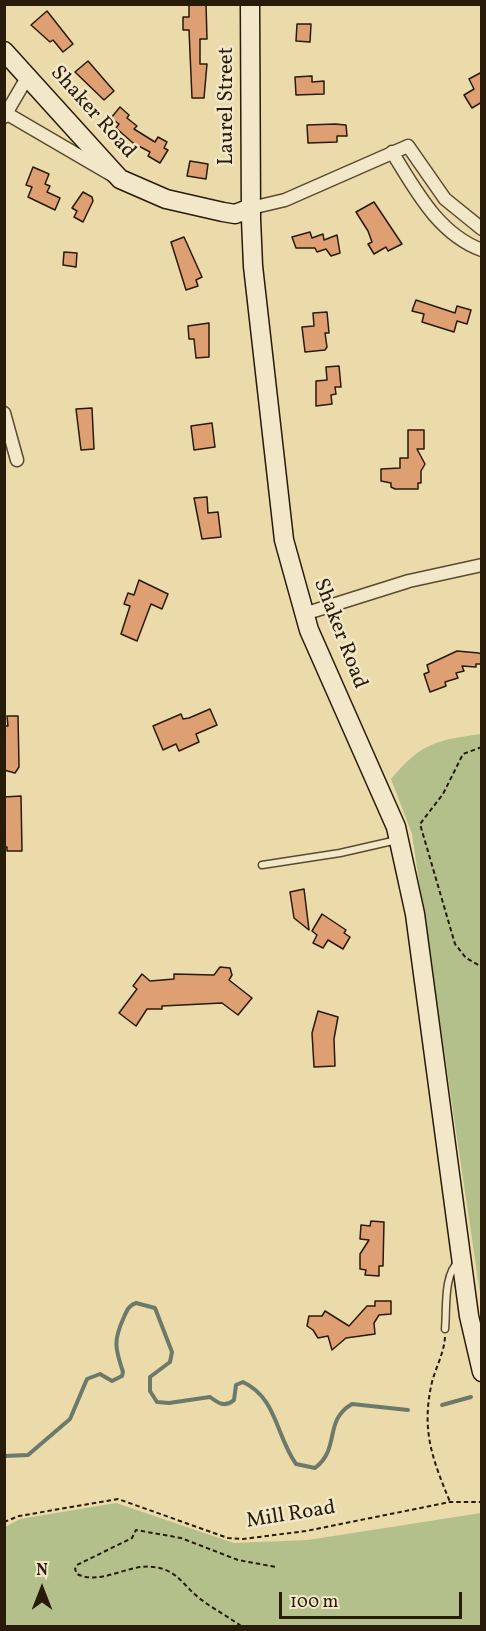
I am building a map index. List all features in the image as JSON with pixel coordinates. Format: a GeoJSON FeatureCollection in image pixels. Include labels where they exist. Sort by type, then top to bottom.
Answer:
{"type":"FeatureCollection","features":[{"type":"Feature","properties":{"kind":"main road","name":"Laurel Street"},"geometry":{"type":"LineString","coordinates":[[250,4],[251,208]]}},
{"type":"Feature","properties":{"kind":"main road","name":"Shaker Road"},"geometry":{"type":"LineString","coordinates":[[4,51],[120,179],[166,199],[223,212],[235,214],[251,208],[256,299],[284,540],[304,614],[338,698],[382,790],[400,839],[415,914],[469,1316],[482,1372]]}},
{"type":"Feature","properties":{"kind":"street"},"geometry":{"type":"LineString","coordinates":[[28,76],[5,114],[120,179]]}},
{"type":"Feature","properties":{"kind":"street"},"geometry":{"type":"LineString","coordinates":[[251,208],[285,200],[408,146],[445,199],[482,229]]}},
{"type":"Feature","properties":{"kind":"street"},"geometry":{"type":"LineString","coordinates":[[392,152],[415,190],[439,221],[460,239],[482,250]]}},
{"type":"Feature","properties":{"kind":"street"},"geometry":{"type":"LineString","coordinates":[[4,413],[17,460]]}},
{"type":"Feature","properties":{"kind":"street"},"geometry":{"type":"LineString","coordinates":[[304,614],[409,581],[482,564]]}},
{"type":"Feature","properties":{"kind":"lane"},"geometry":{"type":"LineString","coordinates":[[262,865],[340,853],[400,839]]}},
{"type":"Feature","properties":{"kind":"lane"},"geometry":{"type":"LineString","coordinates":[[445,1329],[453,1266],[463,1258]]}},
{"type":"Feature","properties":{"kind":"path"},"geometry":{"type":"LineString","coordinates":[[482,747],[465,752],[443,794],[420,824],[454,944],[466,958],[482,967]]}},
{"type":"Feature","properties":{"kind":"path"},"geometry":{"type":"LineString","coordinates":[[445,1329],[444,1346],[432,1384],[426,1428],[436,1469],[450,1502]]}},
{"type":"Feature","properties":{"kind":"path","name":"Mill Road"},"geometry":{"type":"LineString","coordinates":[[4,1522],[19,1516],[118,1499],[228,1538],[243,1539],[306,1531],[450,1502],[482,1502]]}},
{"type":"Feature","properties":{"kind":"path"},"geometry":{"type":"LineString","coordinates":[[241,1626],[196,1595],[181,1578],[167,1570],[149,1566],[87,1577],[77,1574],[75,1569],[77,1565],[132,1538],[136,1530],[181,1538],[238,1560],[276,1568]]}},
{"type":"Feature","properties":{"kind":"green space"},"geometry":{"type":"Polygon","coordinates":[[[482,734],[481,1300],[412,834],[391,779],[412,758],[431,745],[453,738],[482,734]]]}},
{"type":"Feature","properties":{"kind":"green space"},"geometry":{"type":"Polygon","coordinates":[[[116,1503],[234,1543],[308,1540],[481,1513],[481,1626],[5,1626],[5,1527],[20,1519],[116,1503]]]}},
{"type":"Feature","properties":{"kind":"building"},"geometry":{"type":"Polygon","coordinates":[[[189,4],[206,4],[207,39],[200,39],[200,64],[207,64],[204,98],[192,98],[189,30],[183,30],[183,17],[189,17],[189,4]]]}},
{"type":"Feature","properties":{"kind":"building"},"geometry":{"type":"Polygon","coordinates":[[[47,11],[73,44],[63,52],[53,40],[50,42],[31,25],[47,11]]]}},
{"type":"Feature","properties":{"kind":"building"},"geometry":{"type":"Polygon","coordinates":[[[297,24],[311,24],[310,42],[296,41],[297,24]]]}},
{"type":"Feature","properties":{"kind":"building"},"geometry":{"type":"Polygon","coordinates":[[[88,61],[114,91],[104,100],[75,72],[88,61]]]}},
{"type":"Feature","properties":{"kind":"building"},"geometry":{"type":"Polygon","coordinates":[[[482,72],[482,102],[472,108],[464,95],[474,89],[469,79],[482,72]]]}},
{"type":"Feature","properties":{"kind":"building"},"geometry":{"type":"Polygon","coordinates":[[[312,76],[312,82],[324,81],[324,94],[296,95],[295,77],[312,76]]]}},
{"type":"Feature","properties":{"kind":"building"},"geometry":{"type":"Polygon","coordinates":[[[120,107],[129,115],[127,118],[137,126],[134,129],[155,142],[158,137],[167,142],[164,148],[168,150],[160,163],[148,156],[150,152],[133,143],[116,128],[119,124],[111,118],[120,107]]]}},
{"type":"Feature","properties":{"kind":"building"},"geometry":{"type":"Polygon","coordinates":[[[307,125],[346,125],[347,136],[337,136],[337,142],[308,143],[307,125]]]}},
{"type":"Feature","properties":{"kind":"building"},"geometry":{"type":"Polygon","coordinates":[[[190,161],[208,164],[206,179],[187,176],[190,161]]]}},
{"type":"Feature","properties":{"kind":"building"},"geometry":{"type":"Polygon","coordinates":[[[33,167],[49,174],[45,184],[50,186],[47,192],[60,198],[55,210],[28,197],[32,187],[26,185],[33,167]]]}},
{"type":"Feature","properties":{"kind":"building"},"geometry":{"type":"Polygon","coordinates":[[[83,192],[92,197],[93,201],[83,222],[74,217],[77,211],[72,208],[83,192]]]}},
{"type":"Feature","properties":{"kind":"building"},"geometry":{"type":"Polygon","coordinates":[[[374,202],[402,244],[388,251],[386,247],[374,254],[368,244],[372,242],[368,231],[356,212],[374,202]]]}},
{"type":"Feature","properties":{"kind":"building"},"geometry":{"type":"Polygon","coordinates":[[[310,232],[312,238],[323,234],[324,240],[337,235],[340,253],[331,256],[326,249],[317,252],[315,248],[296,248],[292,237],[310,232]]]}},
{"type":"Feature","properties":{"kind":"building"},"geometry":{"type":"Polygon","coordinates":[[[184,237],[202,277],[196,280],[198,286],[186,290],[171,242],[184,237]]]}},
{"type":"Feature","properties":{"kind":"building"},"geometry":{"type":"Polygon","coordinates":[[[64,252],[77,253],[76,267],[63,265],[64,252]]]}},
{"type":"Feature","properties":{"kind":"building"},"geometry":{"type":"Polygon","coordinates":[[[416,300],[455,313],[457,306],[471,310],[467,324],[457,321],[454,332],[422,322],[424,314],[412,311],[416,300]]]}},
{"type":"Feature","properties":{"kind":"building"},"geometry":{"type":"Polygon","coordinates":[[[327,312],[329,333],[325,333],[327,347],[325,350],[305,352],[302,327],[314,326],[313,313],[327,312]]]}},
{"type":"Feature","properties":{"kind":"building"},"geometry":{"type":"Polygon","coordinates":[[[209,323],[209,357],[196,358],[194,339],[189,339],[188,326],[209,323]]]}},
{"type":"Feature","properties":{"kind":"building"},"geometry":{"type":"Polygon","coordinates":[[[339,366],[341,387],[335,387],[336,394],[331,395],[332,404],[316,406],[316,381],[327,380],[326,367],[339,366]]]}},
{"type":"Feature","properties":{"kind":"building"},"geometry":{"type":"Polygon","coordinates":[[[92,408],[94,449],[81,450],[76,409],[92,408]]]}},
{"type":"Feature","properties":{"kind":"building"},"geometry":{"type":"Polygon","coordinates":[[[212,423],[215,447],[194,450],[191,426],[212,423]]]}},
{"type":"Feature","properties":{"kind":"building"},"geometry":{"type":"Polygon","coordinates":[[[408,430],[424,430],[424,449],[417,449],[425,464],[421,471],[421,483],[418,483],[418,489],[395,489],[391,487],[391,483],[381,481],[381,469],[400,468],[400,458],[408,458],[408,430]]]}},
{"type":"Feature","properties":{"kind":"building"},"geometry":{"type":"Polygon","coordinates":[[[207,497],[208,513],[218,512],[221,537],[202,539],[194,498],[207,497]]]}},
{"type":"Feature","properties":{"kind":"building"},"geometry":{"type":"Polygon","coordinates":[[[139,580],[168,594],[162,609],[151,604],[137,641],[121,634],[130,606],[124,604],[128,593],[134,595],[139,580]]]}},
{"type":"Feature","properties":{"kind":"building"},"geometry":{"type":"Polygon","coordinates":[[[457,651],[479,653],[482,655],[482,664],[476,664],[476,667],[462,666],[464,671],[456,673],[458,678],[445,682],[446,686],[430,692],[424,674],[429,672],[427,665],[457,651]]]}},
{"type":"Feature","properties":{"kind":"building"},"geometry":{"type":"Polygon","coordinates":[[[210,709],[217,725],[196,734],[199,742],[179,751],[176,744],[163,750],[153,726],[181,714],[183,719],[189,718],[210,709]]]}},
{"type":"Feature","properties":{"kind":"building"},"geometry":{"type":"Polygon","coordinates":[[[7,716],[18,716],[19,767],[15,773],[4,770],[4,726],[8,726],[7,716]]]}},
{"type":"Feature","properties":{"kind":"building"},"geometry":{"type":"Polygon","coordinates":[[[21,796],[22,851],[7,851],[7,847],[4,847],[4,797],[21,796]]]}},
{"type":"Feature","properties":{"kind":"building"},"geometry":{"type":"Polygon","coordinates":[[[304,889],[309,930],[294,918],[290,892],[304,889]]]}},
{"type":"Feature","properties":{"kind":"building"},"geometry":{"type":"Polygon","coordinates":[[[322,914],[346,930],[344,933],[350,937],[343,949],[328,940],[323,948],[313,943],[317,935],[312,931],[322,914]]]}},
{"type":"Feature","properties":{"kind":"building"},"geometry":{"type":"Polygon","coordinates":[[[220,967],[230,968],[232,975],[229,980],[252,998],[238,1015],[222,1003],[162,1006],[162,1009],[147,1009],[136,1026],[119,1013],[137,989],[133,986],[142,974],[150,981],[174,979],[174,974],[214,975],[220,967]]]}},
{"type":"Feature","properties":{"kind":"building"},"geometry":{"type":"Polygon","coordinates":[[[318,1011],[338,1017],[334,1039],[335,1066],[314,1067],[312,1033],[318,1011]]]}},
{"type":"Feature","properties":{"kind":"building"},"geometry":{"type":"Polygon","coordinates":[[[371,1221],[384,1222],[383,1266],[379,1266],[379,1276],[365,1275],[366,1270],[360,1269],[360,1254],[369,1240],[360,1239],[361,1225],[370,1226],[371,1221]]]}},
{"type":"Feature","properties":{"kind":"building"},"geometry":{"type":"Polygon","coordinates":[[[375,1301],[391,1301],[391,1314],[379,1315],[374,1323],[375,1334],[346,1338],[332,1350],[328,1336],[318,1338],[307,1326],[309,1316],[322,1316],[325,1311],[349,1326],[367,1306],[375,1306],[375,1301]]]}},
{"type":"Feature","properties":{"kind":"waterway"},"geometry":{"type":"LineString","coordinates":[[4,1456],[28,1455],[70,1419],[87,1379],[100,1374],[112,1381],[122,1376],[117,1339],[127,1310],[136,1303],[155,1308],[172,1352],[170,1362],[150,1377],[150,1391],[157,1402],[169,1403],[210,1397],[219,1403],[228,1404],[234,1400],[236,1385],[243,1382],[263,1398],[296,1464],[315,1468],[323,1460],[328,1452],[338,1418],[352,1404],[408,1410]]}},
{"type":"Feature","properties":{"kind":"waterway"},"geometry":{"type":"LineString","coordinates":[[442,1405],[471,1397]]}}]}
